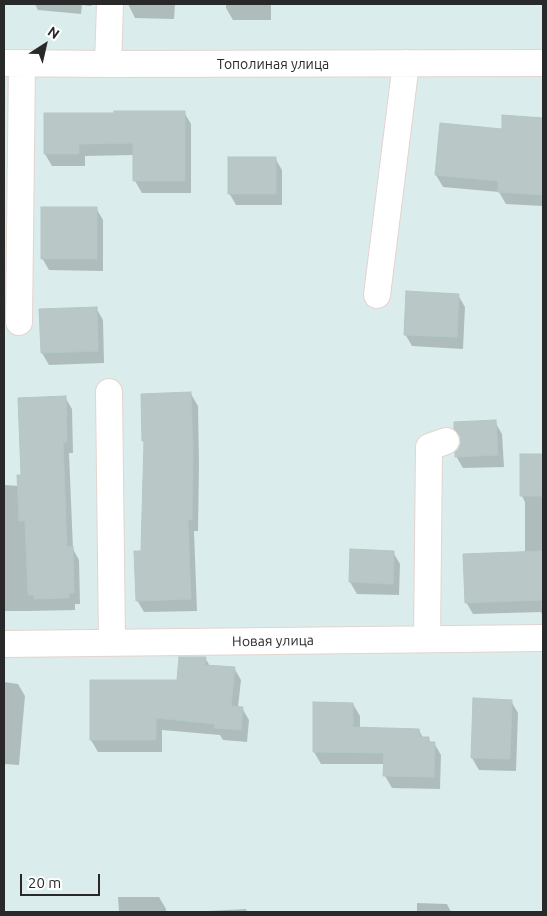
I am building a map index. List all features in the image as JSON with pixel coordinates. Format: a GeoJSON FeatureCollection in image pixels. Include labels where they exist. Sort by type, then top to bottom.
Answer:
{"type":"FeatureCollection","features":[{"type":"Feature","properties":{"kind":"street"},"geometry":{"type":"LineString","coordinates":[[108,64],[110,4]]}},
{"type":"Feature","properties":{"kind":"street"},"geometry":{"type":"LineString","coordinates":[[13,63],[19,322]]}},
{"type":"Feature","properties":{"kind":"street","name":"Тополиная улица"},"geometry":{"type":"LineString","coordinates":[[13,63],[543,63]]}},
{"type":"Feature","properties":{"kind":"street"},"geometry":{"type":"LineString","coordinates":[[377,295],[406,63]]}},
{"type":"Feature","properties":{"kind":"street"},"geometry":{"type":"LineString","coordinates":[[109,392],[112,642]]}},
{"type":"Feature","properties":{"kind":"street"},"geometry":{"type":"LineString","coordinates":[[427,639],[429,447],[446,441]]}},
{"type":"Feature","properties":{"kind":"street","name":"Новая улица"},"geometry":{"type":"LineString","coordinates":[[4,644],[543,638]]}},
{"type":"Feature","properties":{"kind":"building"},"geometry":{"type":"Polygon","coordinates":[[[114,111],[185,111],[185,181],[133,181],[133,143],[79,144],[79,154],[44,154],[44,113],[114,113],[114,111]]]}},
{"type":"Feature","properties":{"kind":"building"},"geometry":{"type":"Polygon","coordinates":[[[502,115],[543,118],[543,195],[498,192],[498,181],[435,175],[440,123],[502,129],[502,115]]]}},
{"type":"Feature","properties":{"kind":"building"},"geometry":{"type":"Polygon","coordinates":[[[228,157],[276,157],[276,194],[228,194],[228,157]]]}},
{"type":"Feature","properties":{"kind":"building"},"geometry":{"type":"Polygon","coordinates":[[[41,207],[97,207],[97,259],[41,259],[41,207]]]}},
{"type":"Feature","properties":{"kind":"building"},"geometry":{"type":"Polygon","coordinates":[[[406,291],[459,294],[457,337],[404,335],[406,291]]]}},
{"type":"Feature","properties":{"kind":"building"},"geometry":{"type":"Polygon","coordinates":[[[97,307],[98,351],[41,353],[39,309],[97,307]]]}},
{"type":"Feature","properties":{"kind":"building"},"geometry":{"type":"Polygon","coordinates":[[[191,392],[193,452],[192,520],[188,519],[191,599],[136,601],[134,551],[141,551],[144,441],[142,441],[141,394],[191,392]]]}},
{"type":"Feature","properties":{"kind":"building"},"geometry":{"type":"Polygon","coordinates":[[[66,396],[67,442],[63,442],[67,547],[73,546],[74,593],[69,593],[69,598],[34,599],[34,595],[28,595],[25,521],[19,521],[17,475],[21,475],[18,398],[66,396]]]}},
{"type":"Feature","properties":{"kind":"building"},"geometry":{"type":"Polygon","coordinates":[[[496,420],[498,455],[455,457],[455,452],[461,443],[460,436],[454,429],[454,422],[496,420]]]}},
{"type":"Feature","properties":{"kind":"building"},"geometry":{"type":"Polygon","coordinates":[[[520,454],[543,454],[543,496],[520,496],[520,454]]]}},
{"type":"Feature","properties":{"kind":"building"},"geometry":{"type":"Polygon","coordinates":[[[350,549],[394,551],[393,584],[349,582],[350,549]]]}},
{"type":"Feature","properties":{"kind":"building"},"geometry":{"type":"Polygon","coordinates":[[[543,551],[543,600],[465,603],[463,554],[543,551]]]}},
{"type":"Feature","properties":{"kind":"building"},"geometry":{"type":"Polygon","coordinates":[[[179,657],[206,657],[205,665],[235,667],[231,706],[243,707],[241,730],[214,728],[215,724],[156,718],[156,740],[90,740],[90,680],[177,680],[179,657]]]}},
{"type":"Feature","properties":{"kind":"building"},"geometry":{"type":"Polygon","coordinates":[[[473,698],[512,700],[510,759],[471,758],[473,698]]]}},
{"type":"Feature","properties":{"kind":"building"},"geometry":{"type":"Polygon","coordinates":[[[313,702],[353,703],[353,727],[419,729],[420,737],[429,737],[429,742],[435,742],[434,777],[383,776],[384,753],[313,752],[313,702]]]}}]}
